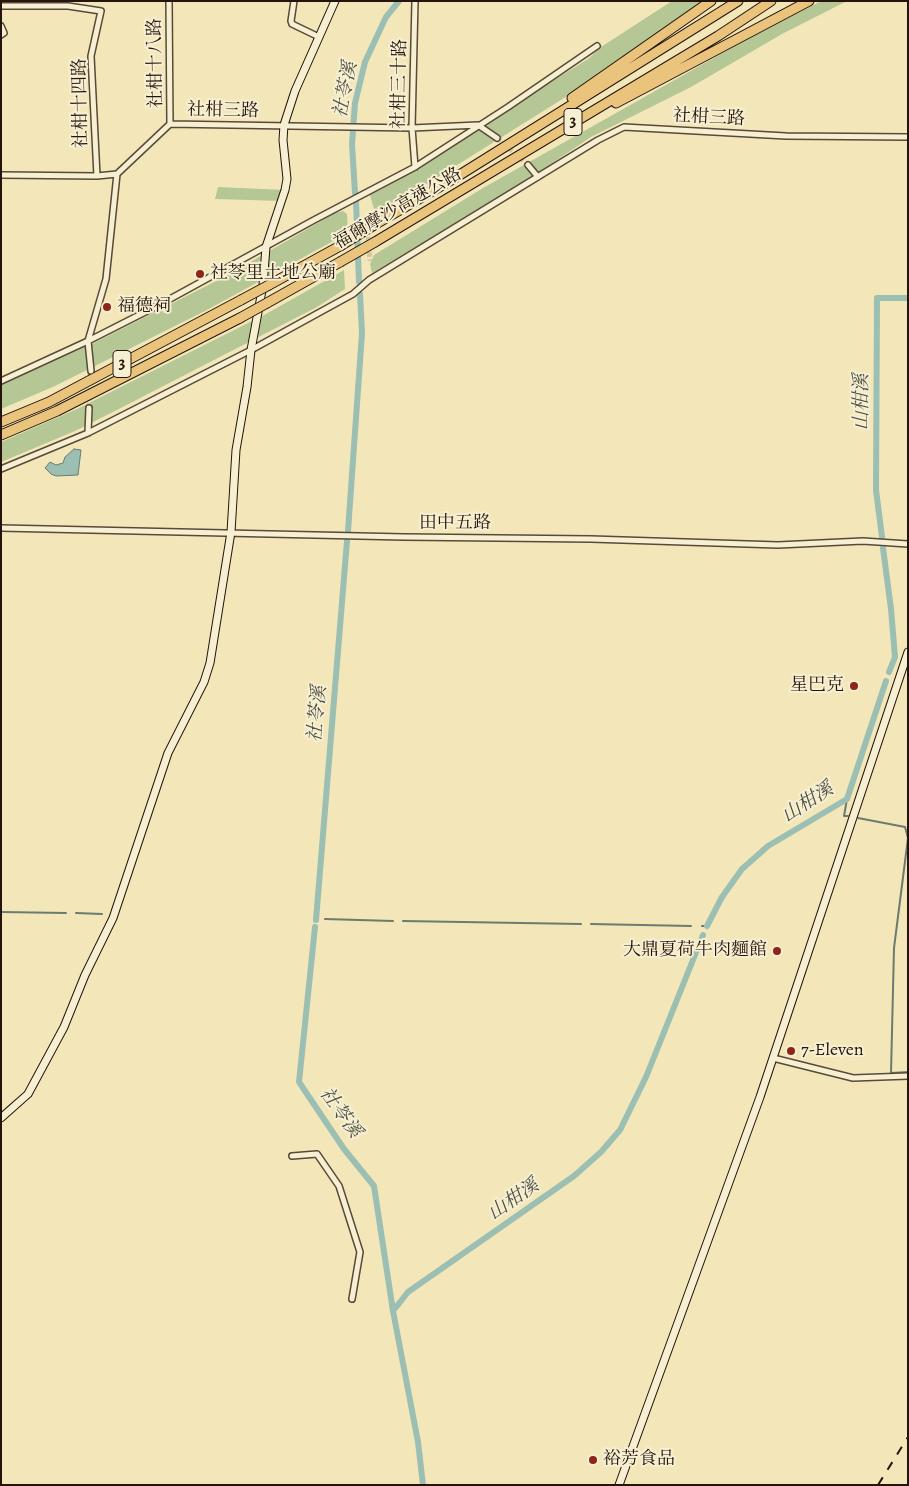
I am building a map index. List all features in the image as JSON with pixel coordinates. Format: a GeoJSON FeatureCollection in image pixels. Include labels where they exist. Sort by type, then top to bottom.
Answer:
{"type":"FeatureCollection","features":[{"type":"Feature","properties":{"kind":"highway"},"geometry":{"type":"LineString","coordinates":[[476,164],[711,1]]}},
{"type":"Feature","properties":{"kind":"highway","name":"福爾摩沙高速公路"},"geometry":{"type":"LineString","coordinates":[[1,422],[49,402],[340,246],[738,1]]}},
{"type":"Feature","properties":{"kind":"highway","name":"福爾摩沙高速公路"},"geometry":{"type":"LineString","coordinates":[[1,435],[57,412],[240,318],[340,262],[718,36],[771,1]]}},
{"type":"Feature","properties":{"kind":"highway"},"geometry":{"type":"LineString","coordinates":[[527,150],[809,1]]}},
{"type":"Feature","properties":{"kind":"street","name":"社柑十八路"},"geometry":{"type":"LineString","coordinates":[[169,1],[170,124]]}},
{"type":"Feature","properties":{"kind":"street"},"geometry":{"type":"LineString","coordinates":[[294,1],[292,24],[319,37]]}},
{"type":"Feature","properties":{"kind":"street"},"geometry":{"type":"LineString","coordinates":[[1,1118],[28,1094],[64,1026],[85,975],[113,918],[168,752],[204,682],[210,663],[231,532],[236,450],[263,285],[266,247],[285,190],[284,125],[295,91],[335,1]]}},
{"type":"Feature","properties":{"kind":"street","name":"社柑三十路"},"geometry":{"type":"LineString","coordinates":[[414,166],[412,128],[415,1]]}},
{"type":"Feature","properties":{"kind":"street","name":"社柑十四路"},"geometry":{"type":"LineString","coordinates":[[1,6],[68,6],[101,11],[91,56],[96,176]]}},
{"type":"Feature","properties":{"kind":"street"},"geometry":{"type":"LineString","coordinates":[[1,26],[4,33],[1,35]]}},
{"type":"Feature","properties":{"kind":"street"},"geometry":{"type":"LineString","coordinates":[[1,381],[88,341],[159,305],[414,166],[597,46]]}},
{"type":"Feature","properties":{"kind":"street","name":"社柑三路"},"geometry":{"type":"LineString","coordinates":[[117,174],[170,124],[412,128]]}},
{"type":"Feature","properties":{"kind":"street"},"geometry":{"type":"LineString","coordinates":[[412,128],[478,125],[497,138]]}},
{"type":"Feature","properties":{"kind":"street","name":"社柑三路"},"geometry":{"type":"LineString","coordinates":[[1,469],[88,433],[251,350],[353,294],[369,280],[598,140],[624,127],[786,136],[908,137]]}},
{"type":"Feature","properties":{"kind":"street"},"geometry":{"type":"LineString","coordinates":[[528,166],[538,177]]}},
{"type":"Feature","properties":{"kind":"street"},"geometry":{"type":"LineString","coordinates":[[1,175],[96,176],[117,174],[106,279],[88,341],[91,371]]}},
{"type":"Feature","properties":{"kind":"street"},"geometry":{"type":"LineString","coordinates":[[88,433],[89,408]]}},
{"type":"Feature","properties":{"kind":"street","name":"田中五路"},"geometry":{"type":"LineString","coordinates":[[1,528],[591,539],[778,545],[863,541],[908,544]]}},
{"type":"Feature","properties":{"kind":"street"},"geometry":{"type":"LineString","coordinates":[[619,1485],[773,1058],[908,652]]}},
{"type":"Feature","properties":{"kind":"street"},"geometry":{"type":"LineString","coordinates":[[773,1058],[853,1078],[908,1076]]}},
{"type":"Feature","properties":{"kind":"street"},"geometry":{"type":"LineString","coordinates":[[292,1156],[317,1154],[339,1186],[360,1252],[352,1299]]}},
{"type":"Feature","properties":{"kind":"green space"},"geometry":{"type":"Polygon","coordinates":[[[672,1],[708,1],[631,56],[376,216],[370,195],[419,168],[485,123],[588,59],[601,47],[672,1]]]}},
{"type":"Feature","properties":{"kind":"green space"},"geometry":{"type":"Polygon","coordinates":[[[821,1],[847,1],[782,34],[691,87],[591,137],[533,176],[372,273],[370,264],[374,255],[483,188],[735,46],[821,1]]]}},
{"type":"Feature","properties":{"kind":"green space"},"geometry":{"type":"Polygon","coordinates":[[[218,187],[285,190],[282,201],[215,199],[218,187]]]}},
{"type":"Feature","properties":{"kind":"green space"},"geometry":{"type":"Polygon","coordinates":[[[343,211],[347,214],[348,233],[205,311],[55,386],[1,409],[1,385],[92,344],[226,276],[335,213],[343,211]]]}},
{"type":"Feature","properties":{"kind":"green space"},"geometry":{"type":"Polygon","coordinates":[[[344,270],[345,289],[317,307],[75,431],[1,462],[1,442],[79,408],[266,314],[344,270]]]}},
{"type":"Feature","properties":{"kind":"water"},"geometry":{"type":"Polygon","coordinates":[[[74,449],[81,450],[78,475],[56,476],[45,468],[50,462],[56,465],[63,463],[65,457],[74,449]]]}},
{"type":"Feature","properties":{"kind":"waterway","name":"社苓溪"},"geometry":{"type":"LineString","coordinates":[[355,193],[352,144],[355,103],[365,62],[386,17],[399,1]]}},
{"type":"Feature","properties":{"kind":"waterway","name":"社苓溪"},"geometry":{"type":"LineString","coordinates":[[356,201],[359,282]]}},
{"type":"Feature","properties":{"kind":"waterway","name":"社苓溪"},"geometry":{"type":"LineString","coordinates":[[348,531],[362,333],[360,294]]}},
{"type":"Feature","properties":{"kind":"waterway","name":"山柑溪"},"geometry":{"type":"LineString","coordinates":[[882,537],[876,490],[877,298],[908,298]]}},
{"type":"Feature","properties":{"kind":"waterway","name":"社苓溪"},"geometry":{"type":"LineString","coordinates":[[316,920],[347,541]]}},
{"type":"Feature","properties":{"kind":"waterway","name":"山柑溪"},"geometry":{"type":"LineString","coordinates":[[883,548],[895,657],[889,672]]}},
{"type":"Feature","properties":{"kind":"waterway","name":"山柑溪"},"geometry":{"type":"LineString","coordinates":[[707,926],[722,897],[742,869],[768,846],[847,799],[886,681]]}},
{"type":"Feature","properties":{"kind":"waterway"},"geometry":{"type":"LineString","coordinates":[[847,799],[844,816],[848,816]]}},
{"type":"Feature","properties":{"kind":"waterway"},"geometry":{"type":"LineString","coordinates":[[858,818],[905,827],[908,838],[894,948],[891,1073],[908,1072]]}},
{"type":"Feature","properties":{"kind":"waterway"},"geometry":{"type":"LineString","coordinates":[[1,912],[66,913]]}},
{"type":"Feature","properties":{"kind":"waterway"},"geometry":{"type":"LineString","coordinates":[[76,913],[102,914]]}},
{"type":"Feature","properties":{"kind":"waterway"},"geometry":{"type":"LineString","coordinates":[[325,919],[393,921]]}},
{"type":"Feature","properties":{"kind":"waterway"},"geometry":{"type":"LineString","coordinates":[[403,921],[581,924]]}},
{"type":"Feature","properties":{"kind":"waterway"},"geometry":{"type":"LineString","coordinates":[[591,924],[691,926]]}},
{"type":"Feature","properties":{"kind":"waterway","name":"山柑溪"},"geometry":{"type":"LineString","coordinates":[[702,926],[707,926]]}},
{"type":"Feature","properties":{"kind":"waterway","name":"社苓溪"},"geometry":{"type":"LineString","coordinates":[[315,927],[299,1082],[344,1149],[374,1186],[393,1311],[418,1442],[423,1485]]}},
{"type":"Feature","properties":{"kind":"waterway","name":"山柑溪"},"geometry":{"type":"LineString","coordinates":[[393,1311],[408,1292],[574,1176],[601,1152],[620,1130],[646,1077],[703,935]]}},
{"type":"Feature","properties":{"kind":"tunnel"},"geometry":{"type":"LineString","coordinates":[[497,138],[528,165]]}},
{"type":"Feature","properties":{"kind":"tunnel"},"geometry":{"type":"LineString","coordinates":[[367,222],[370,261]]}},
{"type":"Feature","properties":{"kind":"tunnel"},"geometry":{"type":"LineString","coordinates":[[89,408],[91,371]]}},
{"type":"Feature","properties":{"kind":"railway"},"geometry":{"type":"LineString","coordinates":[[878,1485],[908,1437]]}},
{"type":"Feature","properties":{"kind":"place","name":"社苓里土地公廟"},"geometry":{"type":"Point","coordinates":[200,274]}},
{"type":"Feature","properties":{"kind":"place","name":"福德祠"},"geometry":{"type":"Point","coordinates":[107,307]}},
{"type":"Feature","properties":{"kind":"place","name":"星巴克"},"geometry":{"type":"Point","coordinates":[854,686]}},
{"type":"Feature","properties":{"kind":"place","name":"大鼎夏荷牛肉麵館"},"geometry":{"type":"Point","coordinates":[777,951]}},
{"type":"Feature","properties":{"kind":"place","name":"7-Eleven"},"geometry":{"type":"Point","coordinates":[791,1051]}},
{"type":"Feature","properties":{"kind":"place","name":"裕芳食品"},"geometry":{"type":"Point","coordinates":[593,1460]}}]}
